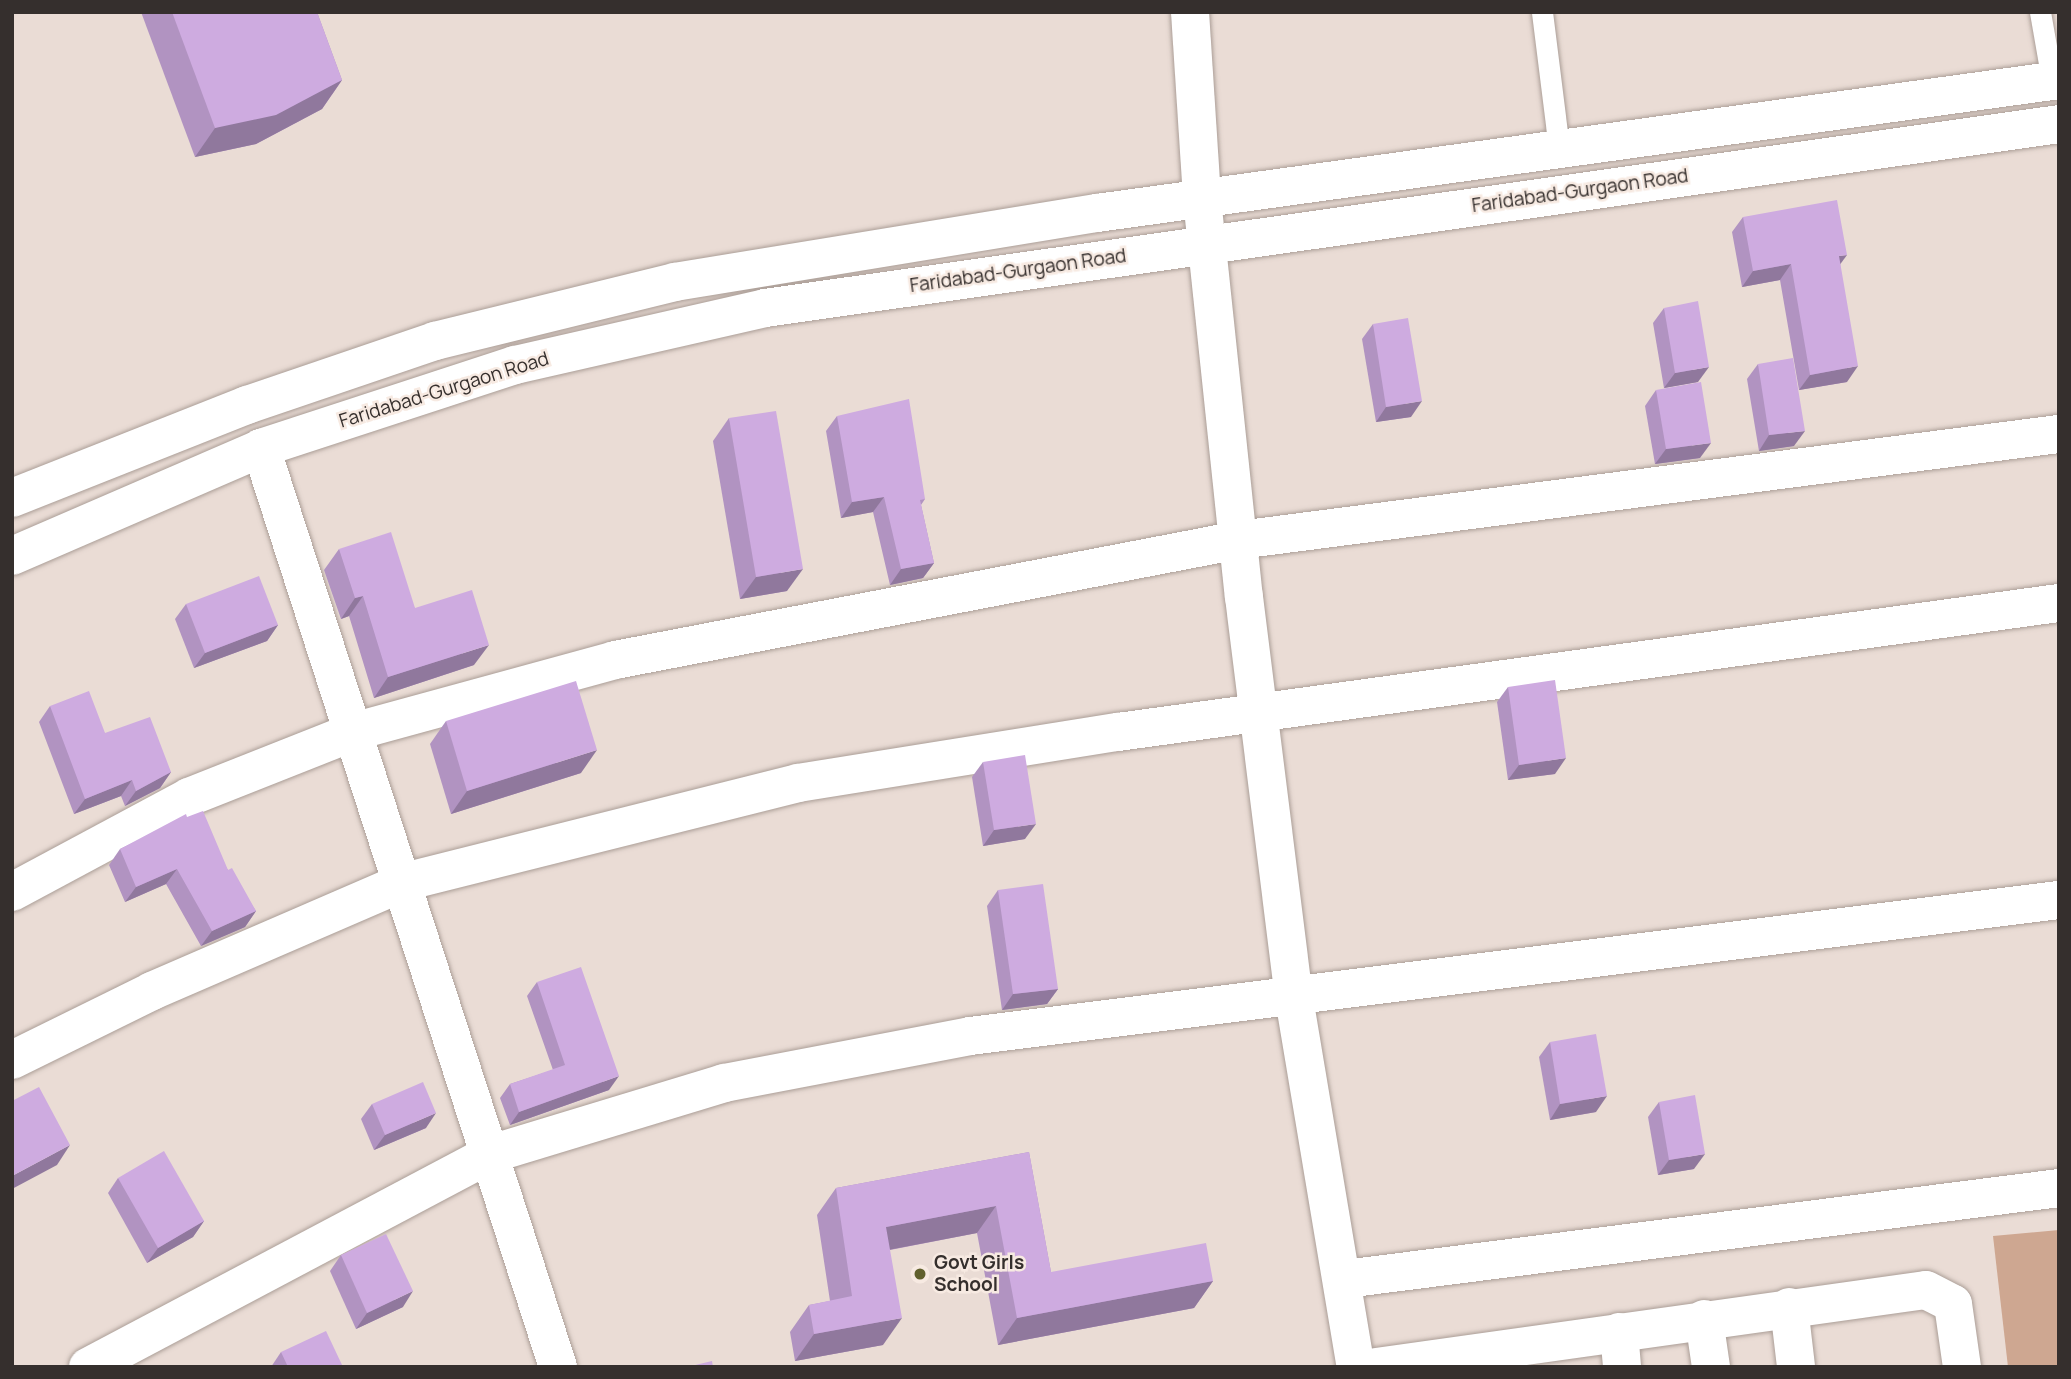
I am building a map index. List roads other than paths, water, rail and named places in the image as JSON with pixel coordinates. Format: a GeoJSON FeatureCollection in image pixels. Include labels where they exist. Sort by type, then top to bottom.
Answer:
{"type":"FeatureCollection","features":[{"type":"Feature","properties":{"kind":"street"},"geometry":{"type":"LineString","coordinates":[[1190,12],[1202,199],[1239,540],[1294,998],[1345,1279],[1356,1367]]}},
{"type":"Feature","properties":{"kind":"street"},"geometry":{"type":"LineString","coordinates":[[12,498],[247,405],[435,341],[675,282],[1202,199],[2055,81]]}},
{"type":"Feature","properties":{"kind":"street","name":"Faridabad-Gurgaon Road"},"geometry":{"type":"LineString","coordinates":[[12,556],[261,448],[515,365],[765,308],[2059,124]]}},
{"type":"Feature","properties":{"kind":"street"},"geometry":{"type":"LineString","coordinates":[[12,892],[189,797],[356,731],[615,660],[1239,540],[2059,434]]}},
{"type":"Feature","properties":{"kind":"street"},"geometry":{"type":"LineString","coordinates":[[261,448],[356,731],[558,1367]]}},
{"type":"Feature","properties":{"kind":"street"},"geometry":{"type":"LineString","coordinates":[[12,1060],[152,991],[404,882],[798,783],[1261,713],[2059,603]]}},
{"type":"Feature","properties":{"kind":"street"},"geometry":{"type":"LineString","coordinates":[[88,1367],[491,1154],[724,1083],[858,1054],[2059,900]]}},
{"type":"Feature","properties":{"kind":"street"},"geometry":{"type":"LineString","coordinates":[[1345,1279],[2059,1188]]}},
{"type":"Feature","properties":{"kind":"street"},"geometry":{"type":"LineString","coordinates":[[1376,1367],[1621,1349],[1703,1319],[1904,1290],[1939,1293],[1953,1304],[1959,1321],[1962,1367]]}},
{"type":"Feature","properties":{"kind":"street"},"geometry":{"type":"LineString","coordinates":[[1789,1307],[1796,1367]]}},
{"type":"Feature","properties":{"kind":"street"},"geometry":{"type":"LineString","coordinates":[[1703,1319],[1711,1367]]}},
{"type":"Feature","properties":{"kind":"lane"},"geometry":{"type":"LineString","coordinates":[[1542,12],[1559,149]]}},
{"type":"Feature","properties":{"kind":"lane"},"geometry":{"type":"LineString","coordinates":[[2041,22],[2055,81]]}},
{"type":"Feature","properties":{"kind":"place","name":"Govt Girls School"},"geometry":{"type":"Point","coordinates":[920,1274]}}]}
